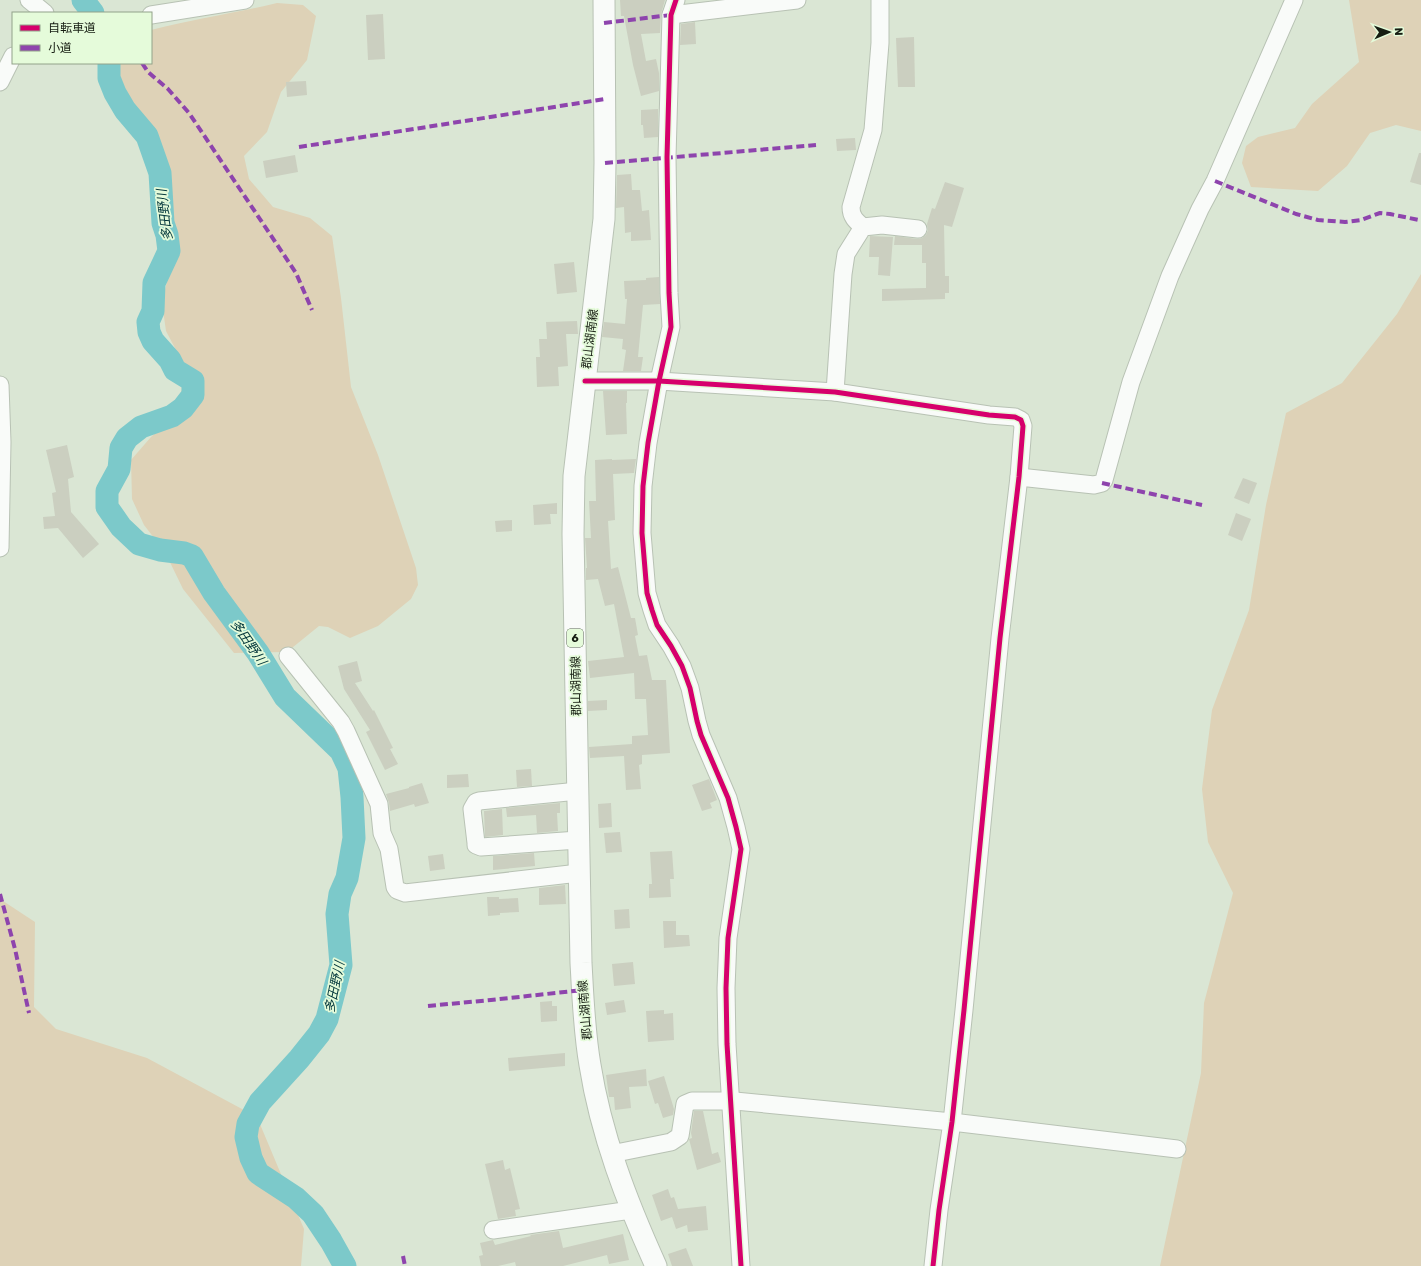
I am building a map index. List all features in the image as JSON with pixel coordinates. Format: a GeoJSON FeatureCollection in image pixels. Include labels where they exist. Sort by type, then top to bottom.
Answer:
{"type":"FeatureCollection","features":[{"type":"Feature","properties":{"kind":"main road","name":"郡山湖南線"},"geometry":{"type":"LineString","coordinates":[[604,0],[604,219],[574,476],[573,527],[581,962],[585,1023],[590,1066],[611,1154],[631,1210],[654,1266]]}},
{"type":"Feature","properties":{"kind":"street"},"geometry":{"type":"LineString","coordinates":[[152,15],[245,0]]}},
{"type":"Feature","properties":{"kind":"street"},"geometry":{"type":"LineString","coordinates":[[741,1266],[732,1101],[727,1044],[726,988],[728,938],[741,849],[728,798],[701,735],[690,688],[682,666],[656,624],[647,593],[642,533],[643,486],[648,443],[659,381],[671,327],[667,157],[673,8],[797,0]]}},
{"type":"Feature","properties":{"kind":"street"},"geometry":{"type":"LineString","coordinates":[[880,0],[880,43],[873,130],[851,207],[851,213],[853,218],[864,227],[882,225],[918,229]]}},
{"type":"Feature","properties":{"kind":"street"},"geometry":{"type":"LineString","coordinates":[[1019,477],[1094,485],[1102,483],[1104,480],[1131,382],[1170,276],[1200,209],[1215,181],[1294,0]]}},
{"type":"Feature","properties":{"kind":"street"},"geometry":{"type":"LineString","coordinates":[[0,82],[12,58]]}},
{"type":"Feature","properties":{"kind":"street"},"geometry":{"type":"LineString","coordinates":[[835,392],[843,274],[846,254],[864,227]]}},
{"type":"Feature","properties":{"kind":"street"},"geometry":{"type":"LineString","coordinates":[[585,381],[659,381],[835,392],[989,415],[1015,417],[1021,420],[1023,426],[1019,477],[1000,638],[964,1010],[952,1122],[939,1210],[933,1266]]}},
{"type":"Feature","properties":{"kind":"street"},"geometry":{"type":"LineString","coordinates":[[0,385],[2,450],[0,548]]}},
{"type":"Feature","properties":{"kind":"street"},"geometry":{"type":"LineString","coordinates":[[288,656],[341,722],[346,731],[379,804],[382,833],[389,849],[395,887],[397,890],[405,893],[579,873]]}},
{"type":"Feature","properties":{"kind":"street"},"geometry":{"type":"LineString","coordinates":[[578,791],[479,801],[476,802],[472,809],[476,846],[481,847],[578,840]]}},
{"type":"Feature","properties":{"kind":"street"},"geometry":{"type":"LineString","coordinates":[[611,1154],[671,1142],[680,1136],[683,1108],[688,1102],[732,1101],[952,1122],[1178,1149]]}},
{"type":"Feature","properties":{"kind":"street"},"geometry":{"type":"LineString","coordinates":[[493,1230],[631,1210]]}},
{"type":"Feature","properties":{"kind":"shaded area"},"geometry":{"type":"Polygon","coordinates":[[[1349,0],[1421,0],[1421,131],[1396,125],[1370,133],[1347,166],[1318,191],[1251,187],[1242,163],[1246,146],[1258,137],[1295,128],[1312,104],[1359,62],[1349,0]]]}},
{"type":"Feature","properties":{"kind":"shaded area"},"geometry":{"type":"Polygon","coordinates":[[[277,3],[303,5],[316,16],[307,60],[281,92],[267,132],[244,156],[249,179],[273,207],[310,218],[332,236],[351,387],[378,455],[416,568],[418,585],[411,599],[378,626],[350,638],[328,627],[319,626],[287,652],[234,653],[183,589],[165,552],[144,525],[132,499],[131,460],[151,437],[178,412],[185,367],[166,331],[162,303],[168,277],[171,197],[121,84],[116,64],[152,64],[152,30],[277,3]]]}},
{"type":"Feature","properties":{"kind":"shaded area"},"geometry":{"type":"Polygon","coordinates":[[[1421,274],[1421,1266],[1160,1266],[1201,1073],[1204,1003],[1233,893],[1208,842],[1202,789],[1212,710],[1249,610],[1266,505],[1286,413],[1342,383],[1397,314],[1421,274]]]}},
{"type":"Feature","properties":{"kind":"shaded area"},"geometry":{"type":"Polygon","coordinates":[[[0,899],[35,922],[34,1007],[56,1029],[147,1058],[257,1117],[304,1229],[301,1266],[0,1266],[0,899]]]}},
{"type":"Feature","properties":{"kind":"building"},"geometry":{"type":"Polygon","coordinates":[[[620,0],[665,0],[661,14],[660,33],[641,34],[646,61],[656,59],[659,73],[659,91],[641,96],[633,65],[624,16],[621,16],[620,0]]]}},
{"type":"Feature","properties":{"kind":"building"},"geometry":{"type":"Polygon","coordinates":[[[383,14],[385,59],[368,60],[366,15],[383,14]]]}},
{"type":"Feature","properties":{"kind":"building"},"geometry":{"type":"Polygon","coordinates":[[[695,22],[696,44],[680,45],[681,24],[695,22]]]}},
{"type":"Feature","properties":{"kind":"building"},"geometry":{"type":"Polygon","coordinates":[[[914,37],[915,87],[898,87],[896,38],[914,37]]]}},
{"type":"Feature","properties":{"kind":"building"},"geometry":{"type":"Polygon","coordinates":[[[306,81],[307,95],[287,97],[286,82],[306,81]]]}},
{"type":"Feature","properties":{"kind":"building"},"geometry":{"type":"Polygon","coordinates":[[[658,109],[658,137],[644,138],[643,125],[641,125],[641,110],[658,109]]]}},
{"type":"Feature","properties":{"kind":"building"},"geometry":{"type":"Polygon","coordinates":[[[855,138],[856,150],[837,151],[836,139],[855,138]]]}},
{"type":"Feature","properties":{"kind":"building"},"geometry":{"type":"Polygon","coordinates":[[[1419,153],[1421,153],[1421,185],[1410,182],[1419,153]]]}},
{"type":"Feature","properties":{"kind":"building"},"geometry":{"type":"Polygon","coordinates":[[[295,155],[298,172],[266,178],[263,161],[295,155]]]}},
{"type":"Feature","properties":{"kind":"building"},"geometry":{"type":"Polygon","coordinates":[[[631,174],[632,190],[640,190],[642,211],[649,210],[651,240],[631,241],[631,232],[625,233],[624,207],[616,208],[617,175],[631,174]]]}},
{"type":"Feature","properties":{"kind":"building"},"geometry":{"type":"Polygon","coordinates":[[[945,182],[964,188],[952,227],[944,225],[945,276],[949,276],[949,293],[945,293],[945,299],[882,301],[882,289],[926,288],[926,263],[922,263],[922,245],[894,245],[895,236],[917,239],[926,235],[928,230],[927,224],[932,208],[935,209],[945,182]]]}},
{"type":"Feature","properties":{"kind":"building"},"geometry":{"type":"Polygon","coordinates":[[[870,236],[893,237],[890,276],[878,275],[879,257],[869,257],[870,236]]]}},
{"type":"Feature","properties":{"kind":"building"},"geometry":{"type":"Polygon","coordinates":[[[574,262],[577,292],[557,294],[554,264],[574,262]]]}},
{"type":"Feature","properties":{"kind":"building"},"geometry":{"type":"Polygon","coordinates":[[[659,277],[660,304],[643,305],[638,357],[643,357],[641,371],[623,371],[626,350],[622,349],[623,339],[602,337],[604,322],[625,324],[627,299],[625,299],[624,281],[646,280],[646,278],[659,277]]]}},
{"type":"Feature","properties":{"kind":"building"},"geometry":{"type":"Polygon","coordinates":[[[577,321],[578,334],[566,334],[568,366],[558,367],[559,386],[537,387],[536,357],[540,357],[539,339],[547,339],[546,322],[577,321]]]}},
{"type":"Feature","properties":{"kind":"building"},"geometry":{"type":"Polygon","coordinates":[[[603,391],[627,391],[627,434],[606,435],[603,391]]]}},
{"type":"Feature","properties":{"kind":"building"},"geometry":{"type":"Polygon","coordinates":[[[67,445],[74,477],[68,479],[71,512],[99,544],[83,558],[58,528],[44,529],[43,517],[55,516],[52,493],[56,492],[46,450],[67,445]]]}},
{"type":"Feature","properties":{"kind":"building"},"geometry":{"type":"Polygon","coordinates":[[[636,459],[634,473],[613,474],[615,520],[608,521],[611,569],[618,567],[631,618],[635,618],[638,635],[635,636],[639,656],[647,655],[652,680],[666,680],[670,753],[642,755],[642,764],[639,765],[641,789],[626,790],[624,756],[590,758],[589,747],[632,744],[632,736],[648,735],[646,699],[635,699],[634,673],[590,678],[588,661],[624,657],[614,604],[605,606],[598,579],[586,580],[587,568],[585,538],[591,538],[589,501],[596,501],[595,460],[636,459]]]}},
{"type":"Feature","properties":{"kind":"building"},"geometry":{"type":"Polygon","coordinates":[[[1243,478],[1257,483],[1249,504],[1234,498],[1243,478]]]}},
{"type":"Feature","properties":{"kind":"building"},"geometry":{"type":"Polygon","coordinates":[[[557,503],[557,514],[550,514],[551,524],[534,525],[533,505],[557,503]]]}},
{"type":"Feature","properties":{"kind":"building"},"geometry":{"type":"Polygon","coordinates":[[[1236,513],[1251,519],[1242,541],[1228,535],[1236,513]]]}},
{"type":"Feature","properties":{"kind":"building"},"geometry":{"type":"Polygon","coordinates":[[[512,520],[512,531],[496,532],[495,521],[512,520]]]}},
{"type":"Feature","properties":{"kind":"building"},"geometry":{"type":"Polygon","coordinates":[[[357,661],[362,681],[355,683],[373,711],[374,710],[393,748],[390,749],[398,764],[385,770],[366,732],[370,730],[344,689],[338,666],[357,661]]]}},
{"type":"Feature","properties":{"kind":"building"},"geometry":{"type":"Polygon","coordinates":[[[607,700],[607,710],[588,711],[588,701],[607,700]]]}},
{"type":"Feature","properties":{"kind":"building"},"geometry":{"type":"Polygon","coordinates":[[[531,769],[532,786],[517,787],[516,770],[531,769]]]}},
{"type":"Feature","properties":{"kind":"building"},"geometry":{"type":"Polygon","coordinates":[[[468,774],[469,787],[447,788],[447,775],[468,774]]]}},
{"type":"Feature","properties":{"kind":"building"},"geometry":{"type":"Polygon","coordinates":[[[709,779],[717,800],[710,803],[712,808],[702,811],[692,785],[709,779]]]}},
{"type":"Feature","properties":{"kind":"building"},"geometry":{"type":"Polygon","coordinates":[[[422,783],[429,803],[415,807],[414,804],[390,811],[386,794],[422,783]]]}},
{"type":"Feature","properties":{"kind":"building"},"geometry":{"type":"Polygon","coordinates":[[[560,803],[560,813],[557,813],[558,831],[537,833],[536,815],[507,817],[506,808],[560,803]]]}},
{"type":"Feature","properties":{"kind":"building"},"geometry":{"type":"Polygon","coordinates":[[[611,803],[612,827],[599,828],[598,804],[611,803]]]}},
{"type":"Feature","properties":{"kind":"building"},"geometry":{"type":"Polygon","coordinates":[[[502,809],[503,835],[485,837],[484,811],[502,809]]]}},
{"type":"Feature","properties":{"kind":"building"},"geometry":{"type":"Polygon","coordinates":[[[620,832],[622,852],[606,853],[604,833],[620,832]]]}},
{"type":"Feature","properties":{"kind":"building"},"geometry":{"type":"Polygon","coordinates":[[[672,851],[674,879],[670,879],[671,897],[649,898],[649,884],[652,884],[650,852],[672,851]]]}},
{"type":"Feature","properties":{"kind":"building"},"geometry":{"type":"Polygon","coordinates":[[[534,853],[535,866],[493,870],[493,856],[534,853]]]}},
{"type":"Feature","properties":{"kind":"building"},"geometry":{"type":"Polygon","coordinates":[[[443,854],[445,869],[430,871],[428,856],[443,854]]]}},
{"type":"Feature","properties":{"kind":"building"},"geometry":{"type":"Polygon","coordinates":[[[565,885],[566,904],[539,905],[539,888],[565,885]]]}},
{"type":"Feature","properties":{"kind":"building"},"geometry":{"type":"Polygon","coordinates":[[[487,897],[499,897],[499,899],[518,898],[519,912],[500,913],[500,915],[488,916],[487,897]]]}},
{"type":"Feature","properties":{"kind":"building"},"geometry":{"type":"Polygon","coordinates":[[[629,909],[630,928],[615,929],[614,910],[629,909]]]}},
{"type":"Feature","properties":{"kind":"building"},"geometry":{"type":"Polygon","coordinates":[[[663,921],[676,921],[676,935],[689,935],[690,946],[664,948],[663,921]]]}},
{"type":"Feature","properties":{"kind":"building"},"geometry":{"type":"Polygon","coordinates":[[[633,962],[635,984],[614,986],[612,964],[633,962]]]}},
{"type":"Feature","properties":{"kind":"building"},"geometry":{"type":"Polygon","coordinates":[[[624,1000],[626,1012],[607,1015],[605,1003],[624,1000]]]}},
{"type":"Feature","properties":{"kind":"building"},"geometry":{"type":"Polygon","coordinates":[[[552,1001],[552,1006],[557,1006],[557,1021],[541,1022],[540,1002],[552,1001]]]}},
{"type":"Feature","properties":{"kind":"building"},"geometry":{"type":"Polygon","coordinates":[[[664,1010],[664,1014],[673,1013],[674,1040],[648,1042],[646,1011],[664,1010]]]}},
{"type":"Feature","properties":{"kind":"building"},"geometry":{"type":"Polygon","coordinates":[[[565,1053],[565,1066],[509,1071],[508,1058],[565,1053]]]}},
{"type":"Feature","properties":{"kind":"building"},"geometry":{"type":"Polygon","coordinates":[[[646,1069],[647,1086],[629,1087],[631,1108],[615,1110],[614,1097],[609,1097],[606,1075],[646,1069]]]}},
{"type":"Feature","properties":{"kind":"building"},"geometry":{"type":"Polygon","coordinates":[[[664,1076],[674,1109],[673,1115],[663,1118],[658,1103],[655,1104],[648,1081],[664,1076]]]}},
{"type":"Feature","properties":{"kind":"building"},"geometry":{"type":"Polygon","coordinates":[[[694,1111],[703,1111],[712,1154],[718,1152],[721,1162],[697,1170],[689,1139],[692,1138],[691,1133],[694,1111]]]}},
{"type":"Feature","properties":{"kind":"building"},"geometry":{"type":"Polygon","coordinates":[[[503,1160],[505,1170],[510,1168],[520,1209],[515,1210],[516,1216],[498,1219],[485,1164],[503,1160]]]}},
{"type":"Feature","properties":{"kind":"building"},"geometry":{"type":"Polygon","coordinates":[[[668,1189],[671,1198],[674,1197],[678,1209],[706,1206],[708,1230],[688,1232],[687,1225],[676,1229],[672,1217],[661,1221],[652,1195],[668,1189]]]}},
{"type":"Feature","properties":{"kind":"building"},"geometry":{"type":"Polygon","coordinates":[[[559,1231],[563,1248],[623,1234],[629,1260],[609,1264],[607,1255],[563,1266],[516,1266],[515,1262],[498,1266],[481,1266],[479,1256],[483,1255],[480,1243],[493,1240],[495,1245],[531,1236],[530,1235],[559,1231]]]}},
{"type":"Feature","properties":{"kind":"building"},"geometry":{"type":"Polygon","coordinates":[[[686,1248],[693,1266],[672,1266],[668,1254],[686,1248]]]}},
{"type":"Feature","properties":{"kind":"waterway","name":"多田野川"},"geometry":{"type":"LineString","coordinates":[[83,0],[92,12]]}},
{"type":"Feature","properties":{"kind":"waterway","name":"多田野川"},"geometry":{"type":"LineString","coordinates":[[109,64],[109,78],[115,93],[125,110],[147,136],[160,173],[163,223],[167,235],[169,251],[154,283],[153,311],[148,322],[149,332],[153,341],[170,360],[175,370],[193,381],[193,395],[183,408],[172,416],[141,427],[127,438],[121,448],[119,469],[107,491],[107,507],[121,527],[139,544],[160,550],[184,553],[192,556],[214,593],[258,653],[285,697],[341,751],[349,768],[354,838],[347,878],[340,894],[337,914],[341,965],[327,1019],[319,1034],[299,1059],[260,1102],[248,1124],[246,1137],[251,1158],[258,1173],[296,1198],[313,1214],[345,1266]]}},
{"type":"Feature","properties":{"kind":"marked path"},"geometry":{"type":"LineString","coordinates":[[604,23],[671,15]]}},
{"type":"Feature","properties":{"kind":"marked path"},"geometry":{"type":"LineString","coordinates":[[143,64],[148,72],[168,89],[189,113],[296,273],[312,310]]}},
{"type":"Feature","properties":{"kind":"marked path"},"geometry":{"type":"LineString","coordinates":[[299,147],[605,99]]}},
{"type":"Feature","properties":{"kind":"marked path"},"geometry":{"type":"LineString","coordinates":[[605,163],[816,145]]}},
{"type":"Feature","properties":{"kind":"marked path"},"geometry":{"type":"LineString","coordinates":[[1215,181],[1296,214],[1318,220],[1345,222],[1361,220],[1380,213],[1419,220]]}},
{"type":"Feature","properties":{"kind":"marked path"},"geometry":{"type":"LineString","coordinates":[[1102,483],[1202,505]]}},
{"type":"Feature","properties":{"kind":"marked path"},"geometry":{"type":"LineString","coordinates":[[0,894],[15,949],[29,1013]]}},
{"type":"Feature","properties":{"kind":"marked path"},"geometry":{"type":"LineString","coordinates":[[428,1006],[583,990]]}},
{"type":"Feature","properties":{"kind":"marked path"},"geometry":{"type":"LineString","coordinates":[[403,1256],[405,1266]]}},
{"type":"Feature","properties":{"kind":"cycle path"},"geometry":{"type":"LineString","coordinates":[[676,0],[671,15],[667,157],[671,327],[659,381],[648,443],[643,486],[642,533],[647,593],[652,610],[657,625],[682,666],[690,688],[701,735],[728,798],[741,849],[728,938],[726,988],[727,1044],[741,1266]]}},
{"type":"Feature","properties":{"kind":"cycle path"},"geometry":{"type":"LineString","coordinates":[[585,381],[659,381],[835,392],[989,415],[1015,417],[1021,420],[1023,426],[1019,477],[1000,638],[964,1010],[952,1122],[939,1210],[933,1266]]}}]}
